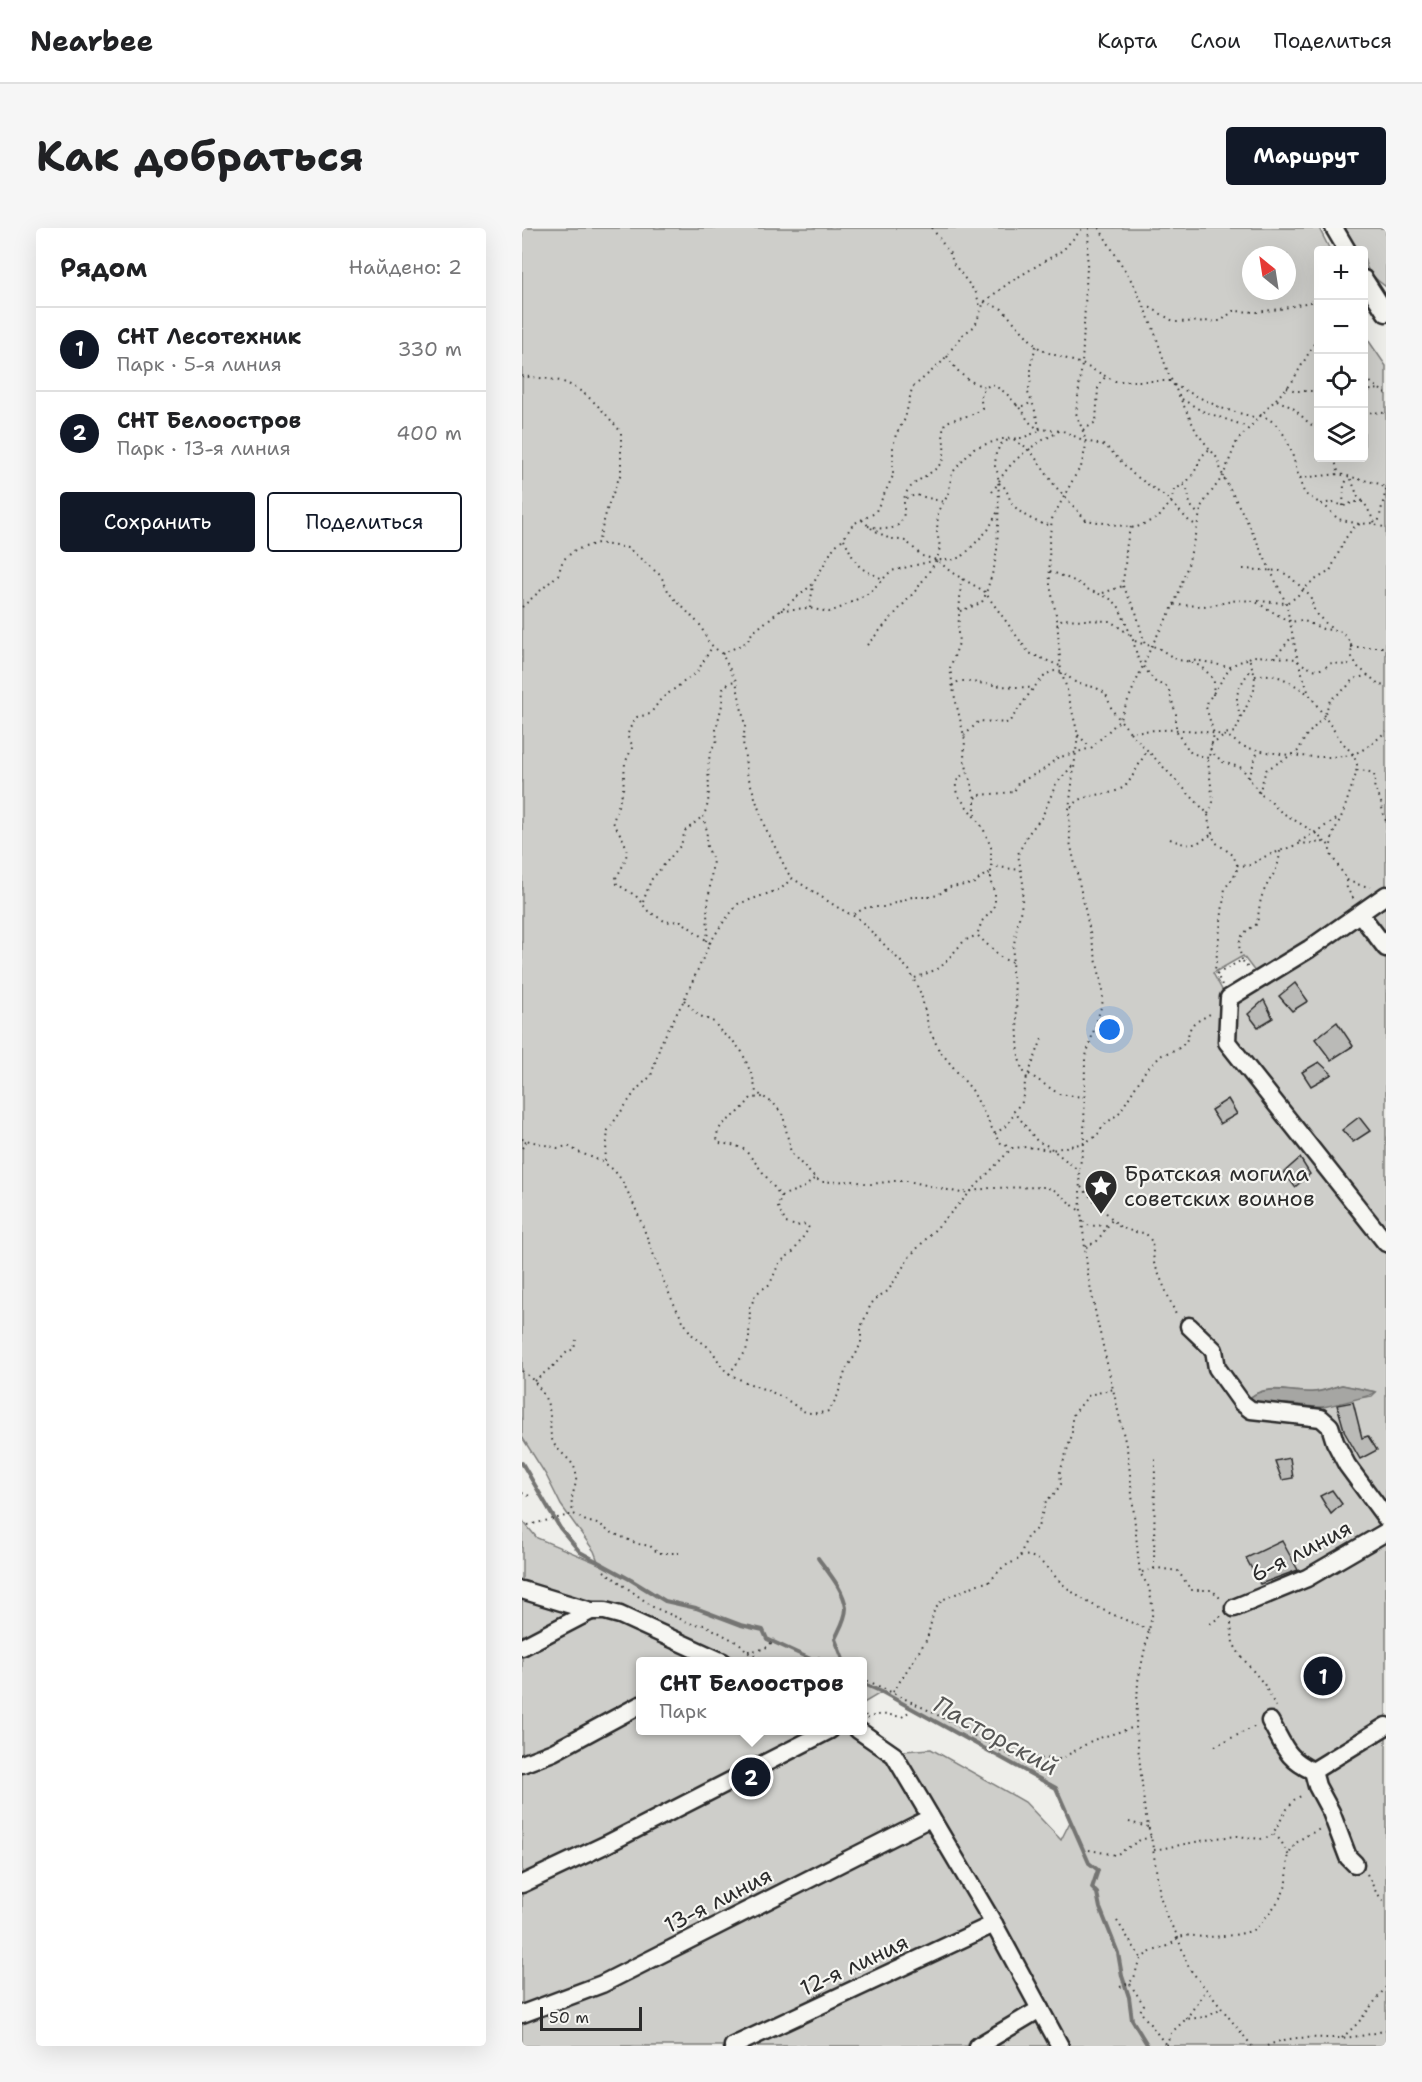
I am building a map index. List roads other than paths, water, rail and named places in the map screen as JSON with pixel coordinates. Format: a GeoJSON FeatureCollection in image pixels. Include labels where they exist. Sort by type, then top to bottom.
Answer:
{"type":"FeatureCollection","features":[{"type":"Feature","properties":{"kind":"street"},"geometry":{"type":"LineString","coordinates":[[1334,228],[1345,246]]}},
{"type":"Feature","properties":{"kind":"street"},"geometry":{"type":"LineString","coordinates":[[1368,285],[1386,313]]}},
{"type":"Feature","properties":{"kind":"street"},"geometry":{"type":"LineString","coordinates":[[1385,896],[1308,949],[1228,999],[1227,1042],[1386,1243]]}},
{"type":"Feature","properties":{"kind":"street"},"geometry":{"type":"LineString","coordinates":[[1360,914],[1386,948]]}},
{"type":"Feature","properties":{"kind":"street"},"geometry":{"type":"LineString","coordinates":[[1189,1326],[1214,1350],[1217,1368],[1242,1403],[1251,1410],[1321,1419],[1330,1426],[1335,1442],[1347,1465],[1386,1518]]}},
{"type":"Feature","properties":{"kind":"street","name":"6-я линия"},"geometry":{"type":"LineString","coordinates":[[1230,1609],[1307,1578],[1386,1532]]}},
{"type":"Feature","properties":{"kind":"street"},"geometry":{"type":"LineString","coordinates":[[522,1590],[591,1611],[605,1611],[620,1615],[714,1657]]}},
{"type":"Feature","properties":{"kind":"street"},"geometry":{"type":"LineString","coordinates":[[522,1647],[591,1611]]}},
{"type":"Feature","properties":{"kind":"street"},"geometry":{"type":"LineString","coordinates":[[522,1764],[553,1752],[636,1707]]}},
{"type":"Feature","properties":{"kind":"street"},"geometry":{"type":"LineString","coordinates":[[1270,1721],[1290,1756],[1315,1779],[1331,1812],[1348,1857],[1355,1864]]}},
{"type":"Feature","properties":{"kind":"street"},"geometry":{"type":"LineString","coordinates":[[1315,1779],[1386,1726]]}},
{"type":"Feature","properties":{"kind":"street"},"geometry":{"type":"LineString","coordinates":[[867,1730],[894,1755],[994,1924],[1060,2046]]}},
{"type":"Feature","properties":{"kind":"street"},"geometry":{"type":"LineString","coordinates":[[522,1884],[608,1844],[822,1735]]}},
{"type":"Feature","properties":{"kind":"street","name":"13-я линия"},"geometry":{"type":"LineString","coordinates":[[522,2014],[602,1984],[930,1818]]}},
{"type":"Feature","properties":{"kind":"street","name":"12-я линия"},"geometry":{"type":"LineString","coordinates":[[733,2046],[994,1924]]}},
{"type":"Feature","properties":{"kind":"street"},"geometry":{"type":"LineString","coordinates":[[978,2046],[1040,2009]]}},
{"type":"Feature","properties":{"kind":"waterway","name":"Пасторский"},"geometry":{"type":"LineString","coordinates":[[522,1463],[560,1528],[580,1552],[665,1601],[696,1608],[741,1625],[763,1630],[767,1639],[806,1657]]}},
{"type":"Feature","properties":{"kind":"waterway"},"geometry":{"type":"LineString","coordinates":[[818,1558],[845,1601],[845,1616],[835,1639],[842,1657]]}},
{"type":"Feature","properties":{"kind":"waterway","name":"Пасторский"},"geometry":{"type":"LineString","coordinates":[[867,1685],[1056,1788],[1089,1863],[1098,1870],[1092,1888],[1097,1893],[1100,1908],[1118,1953],[1132,2020],[1148,2046]]}},
{"type":"Feature","properties":{"kind":"place","name":"Братская могила советских воинов"},"geometry":{"type":"Point","coordinates":[1101,1215]}},
{"type":"Feature","properties":{"kind":"place","name":"СНТ Лесотехник"},"geometry":{"type":"Point","coordinates":[1323,1676]}},
{"type":"Feature","properties":{"kind":"place","name":"СНТ Белоостров"},"geometry":{"type":"Point","coordinates":[751,1777]}}]}
